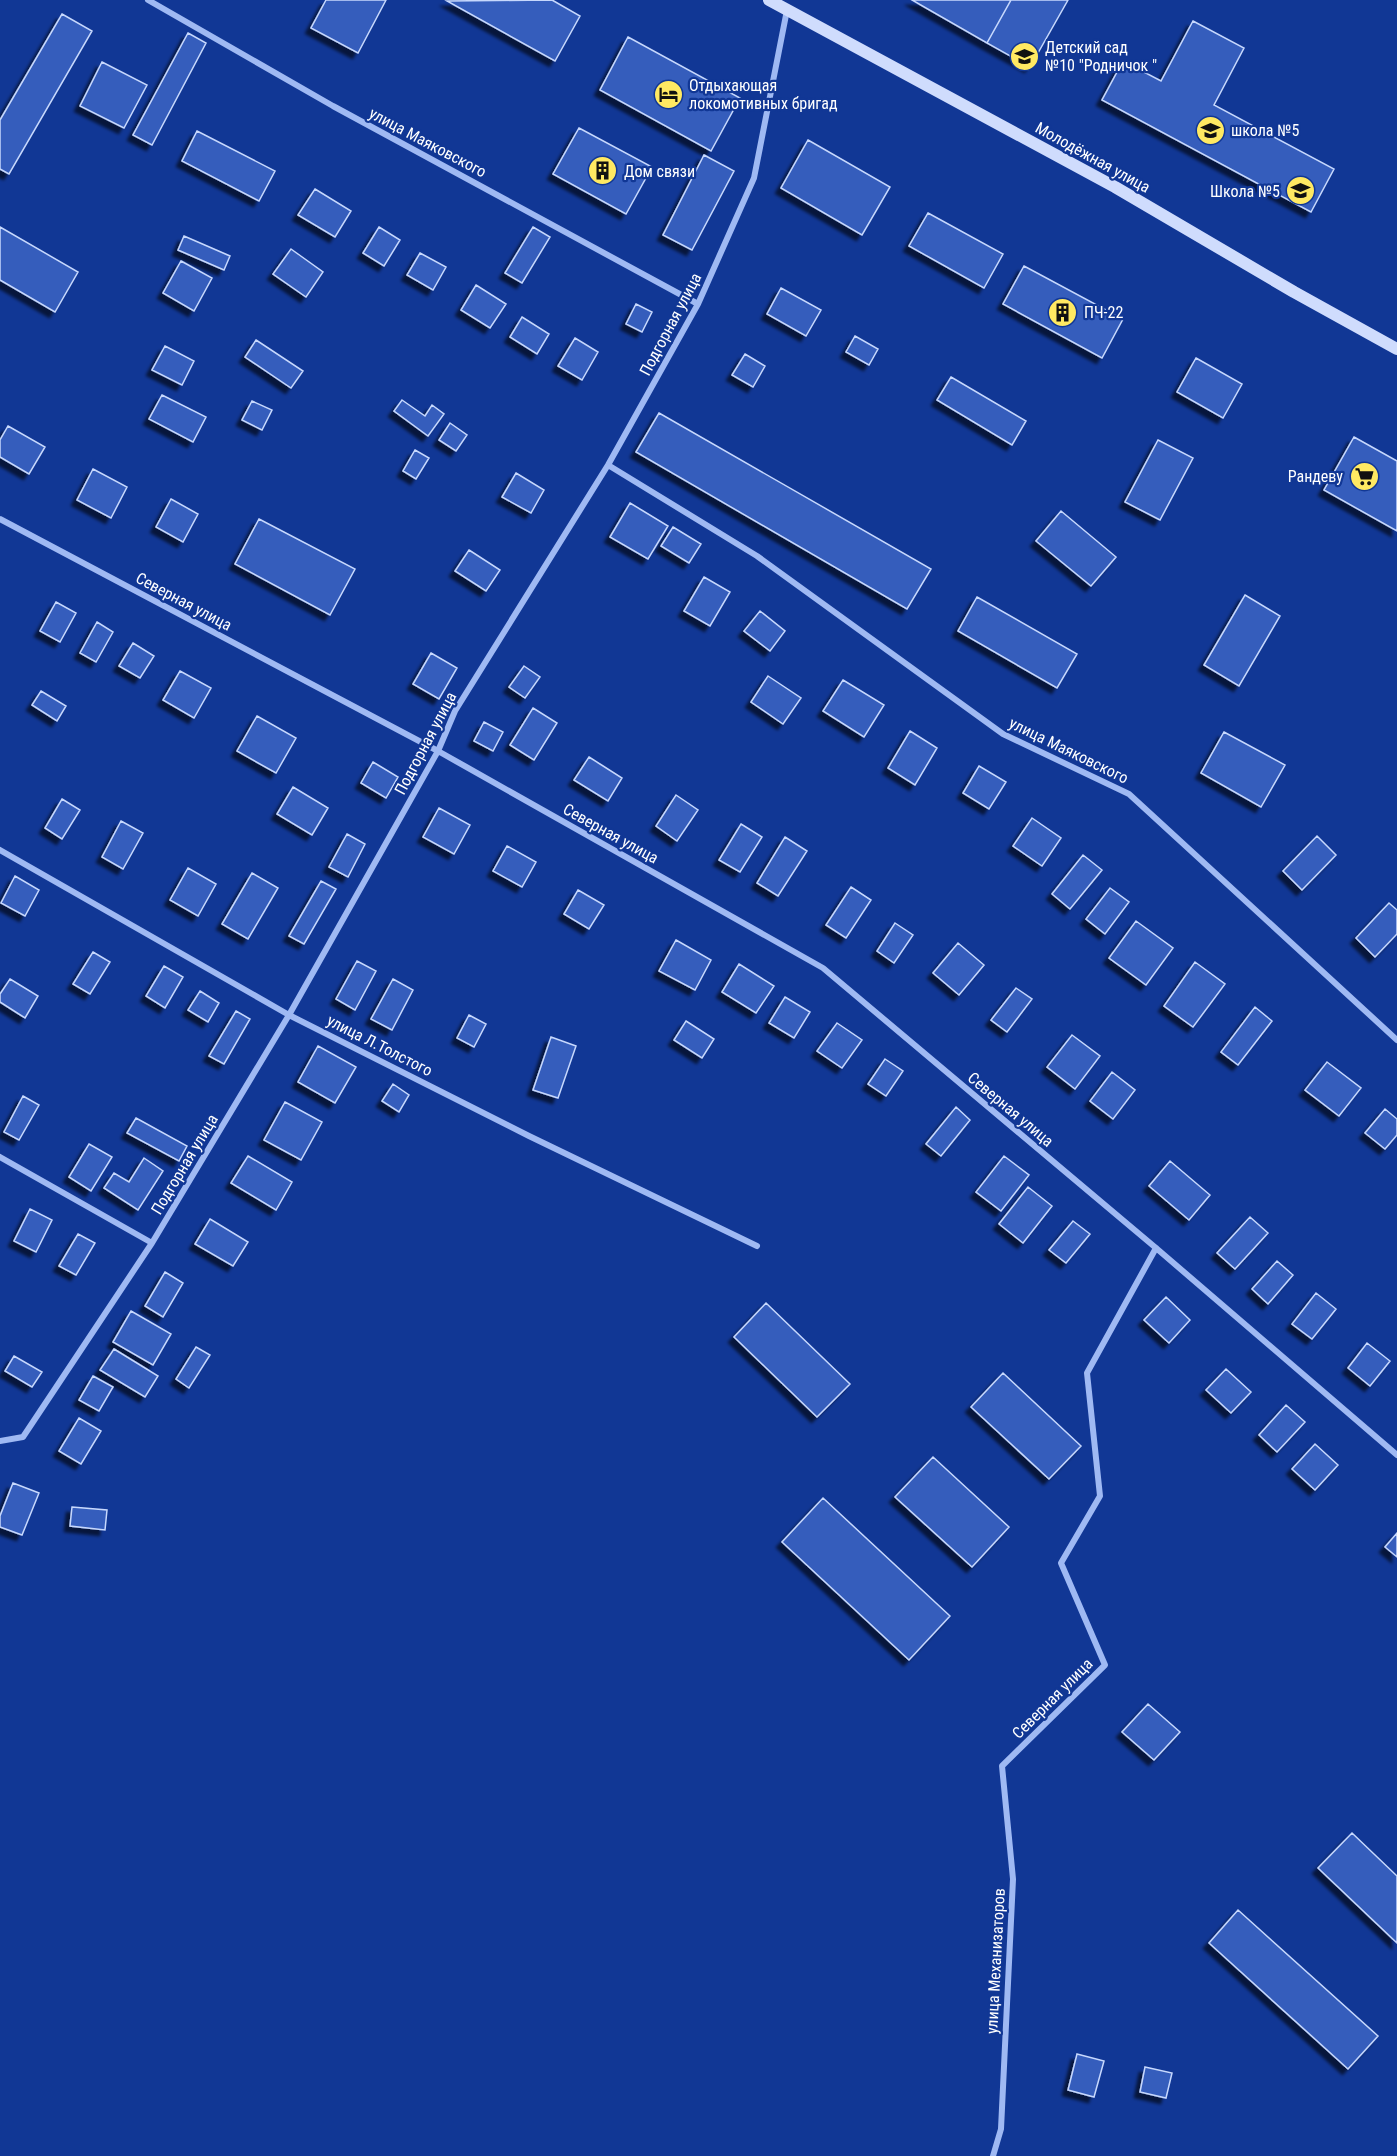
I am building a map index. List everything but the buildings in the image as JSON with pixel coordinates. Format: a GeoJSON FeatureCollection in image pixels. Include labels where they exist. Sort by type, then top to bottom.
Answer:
{"type":"FeatureCollection","features":[{"type":"Feature","properties":{"kind":"street","name":"улица Маяковского"},"geometry":{"type":"LineString","coordinates":[[148,0],[333,106],[698,304]]}},
{"type":"Feature","properties":{"kind":"street","name":"Молодёжная улица"},"geometry":{"type":"LineString","coordinates":[[769,0],[1115,187],[1294,292],[1397,349]]}},
{"type":"Feature","properties":{"kind":"street","name":"Подгорная улица"},"geometry":{"type":"LineString","coordinates":[[0,1441],[23,1437],[152,1243],[289,1015],[438,751],[455,711],[608,465],[698,304],[754,178],[787,9]]}},
{"type":"Feature","properties":{"kind":"street","name":"улица Маяковского"},"geometry":{"type":"LineString","coordinates":[[608,465],[757,556],[1003,734],[1129,794],[1397,1040]]}},
{"type":"Feature","properties":{"kind":"street","name":"Северная улица"},"geometry":{"type":"LineString","coordinates":[[0,519],[438,751],[823,968],[1156,1248],[1397,1455]]}},
{"type":"Feature","properties":{"kind":"street","name":"улица Л.Толстого"},"geometry":{"type":"LineString","coordinates":[[0,850],[289,1015],[530,1136],[757,1246]]}},
{"type":"Feature","properties":{"kind":"street"},"geometry":{"type":"LineString","coordinates":[[0,1157],[152,1243]]}},
{"type":"Feature","properties":{"kind":"street","name":"Северная улица"},"geometry":{"type":"LineString","coordinates":[[1002,1766],[1105,1665],[1062,1563],[1100,1496],[1087,1373],[1156,1248]]}},
{"type":"Feature","properties":{"kind":"street","name":"улица Механизаторов"},"geometry":{"type":"LineString","coordinates":[[993,2156],[1001,2129],[1013,1880],[1002,1766]]}},
{"type":"Feature","properties":{"kind":"place","name":"Детский сад №10 \"Родничок \""},"geometry":{"type":"Point","coordinates":[1024,56]}},
{"type":"Feature","properties":{"kind":"place","name":"Отдыхающая локомотивных бригад"},"geometry":{"type":"Point","coordinates":[668,94]}},
{"type":"Feature","properties":{"kind":"place","name":"школа №5"},"geometry":{"type":"Point","coordinates":[1210,130]}},
{"type":"Feature","properties":{"kind":"place","name":"Дом связи"},"geometry":{"type":"Point","coordinates":[603,171]}},
{"type":"Feature","properties":{"kind":"place","name":"Школа №5"},"geometry":{"type":"Point","coordinates":[1301,191]}},
{"type":"Feature","properties":{"kind":"place","name":"ПЧ-22"},"geometry":{"type":"Point","coordinates":[1063,312]}},
{"type":"Feature","properties":{"kind":"place","name":"Рандеву"},"geometry":{"type":"Point","coordinates":[1364,476]}}]}
